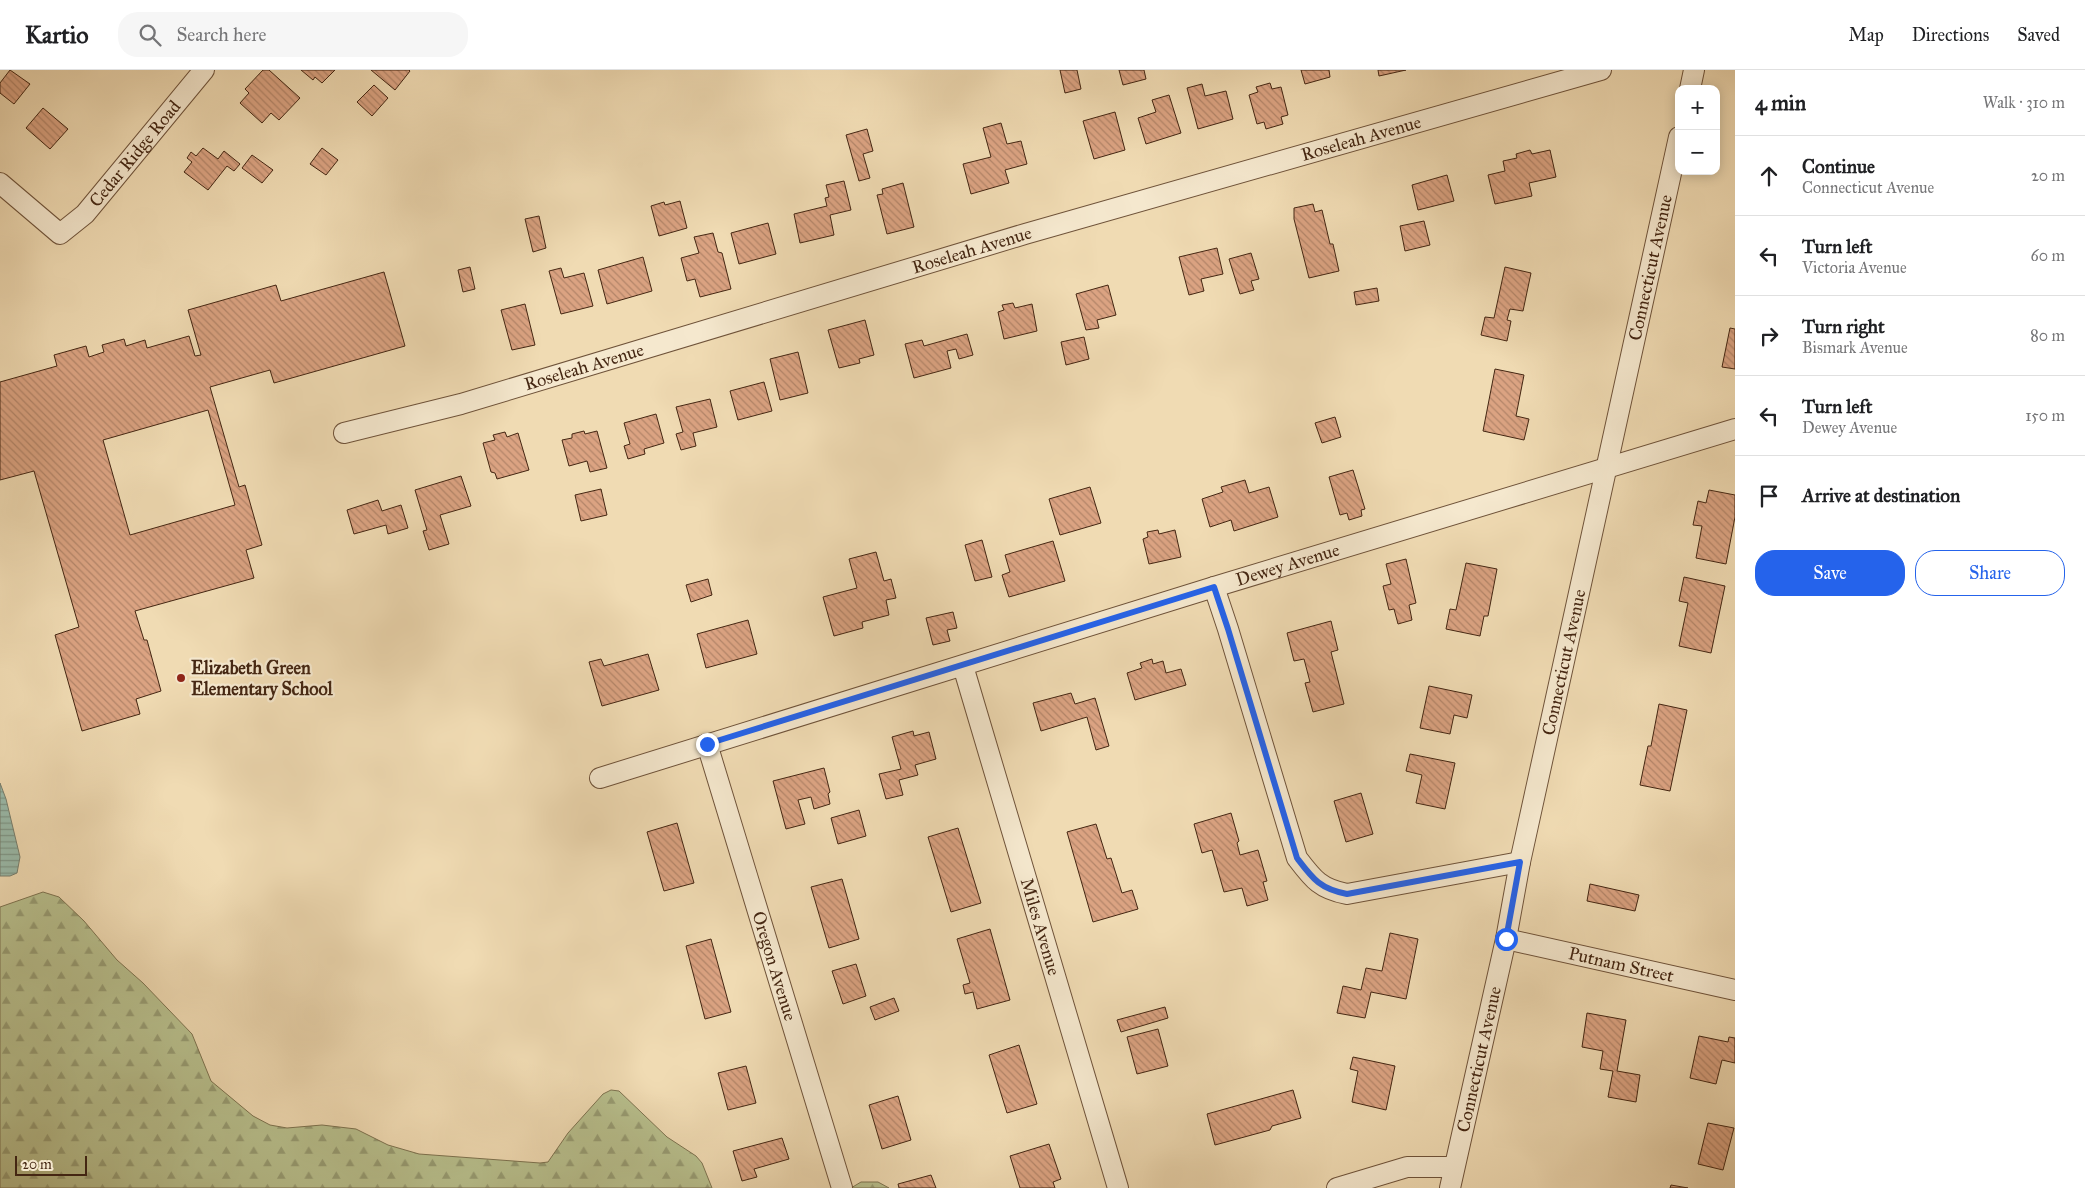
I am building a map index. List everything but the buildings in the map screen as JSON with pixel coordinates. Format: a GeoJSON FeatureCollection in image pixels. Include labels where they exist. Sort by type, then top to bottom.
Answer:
{"type":"FeatureCollection","features":[{"type":"Feature","properties":{"kind":"street","name":"Cedar Ridge Road"},"geometry":{"type":"LineString","coordinates":[[0,183],[60,234],[86,214],[204,70]]}},
{"type":"Feature","properties":{"kind":"street","name":"Roseleah Avenue"},"geometry":{"type":"LineString","coordinates":[[344,433],[460,404],[1025,234],[1601,70]]}},
{"type":"Feature","properties":{"kind":"street"},"geometry":{"type":"LineString","coordinates":[[1691,85],[1694,70]]}},
{"type":"Feature","properties":{"kind":"street","name":"Connecticut Avenue"},"geometry":{"type":"LineString","coordinates":[[1450,1188],[1506,939],[1520,862],[1675,155]]}},
{"type":"Feature","properties":{"kind":"street","name":"Dewey Avenue"},"geometry":{"type":"LineString","coordinates":[[600,778],[1214,587],[1605,470],[1735,429]]}},
{"type":"Feature","properties":{"kind":"street"},"geometry":{"type":"LineString","coordinates":[[1214,587],[1297,858],[1312,878],[1331,891],[1347,894],[1520,862]]}},
{"type":"Feature","properties":{"kind":"street","name":"Miles Avenue"},"geometry":{"type":"LineString","coordinates":[[963,666],[1118,1188]]}},
{"type":"Feature","properties":{"kind":"street","name":"Oregon Avenue"},"geometry":{"type":"LineString","coordinates":[[707,744],[842,1188]]}},
{"type":"Feature","properties":{"kind":"street","name":"Putnam Street"},"geometry":{"type":"LineString","coordinates":[[1506,939],[1735,990]]}},
{"type":"Feature","properties":{"kind":"street"},"geometry":{"type":"LineString","coordinates":[[1337,1188],[1408,1167],[1454,1167]]}},
{"type":"Feature","properties":{"kind":"green space"},"geometry":{"type":"Polygon","coordinates":[[[43,892],[59,897],[84,921],[117,960],[143,983],[192,1034],[211,1081],[253,1116],[270,1125],[287,1128],[322,1125],[356,1129],[388,1145],[419,1154],[540,1163],[548,1162],[568,1133],[603,1094],[611,1090],[619,1091],[667,1137],[696,1156],[702,1163],[712,1188],[0,1188],[0,907],[43,892]]]}},
{"type":"Feature","properties":{"kind":"green space"},"geometry":{"type":"Polygon","coordinates":[[[861,1182],[878,1182],[889,1188],[851,1188],[861,1182]]]}},
{"type":"Feature","properties":{"kind":"shaded area"},"geometry":{"type":"Polygon","coordinates":[[[0,783],[6,799],[20,857],[17,873],[10,876],[0,876],[0,783]]]}},
{"type":"Feature","properties":{"kind":"place","name":"Elizabeth Green Elementary School"},"geometry":{"type":"Point","coordinates":[181,678]}},
{"type":"Feature","properties":{"kind":"route"},"geometry":{"type":"LineString","coordinates":[[707,744],[1214,587],[1297,858],[1312,878],[1331,891],[1347,894],[1520,862],[1506,939]]}}]}
